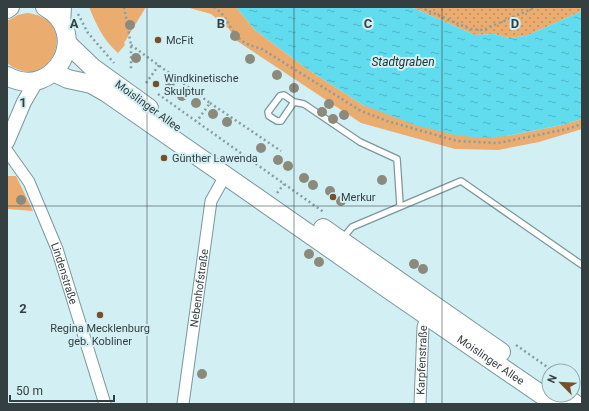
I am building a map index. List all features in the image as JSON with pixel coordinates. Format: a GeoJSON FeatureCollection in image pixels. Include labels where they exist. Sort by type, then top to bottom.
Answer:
{"type":"FeatureCollection","features":[{"type":"Feature","properties":{"kind":"main road"},"geometry":{"type":"LineString","coordinates":[[7,76],[22,81],[37,80],[48,76],[53,72],[63,59],[67,44],[63,15],[55,14],[45,7]]}},
{"type":"Feature","properties":{"kind":"main road","name":"Moislinger Allee"},"geometry":{"type":"LineString","coordinates":[[67,44],[92,67],[228,171]]}},
{"type":"Feature","properties":{"kind":"main road","name":"Moislinger Allee"},"geometry":{"type":"LineString","coordinates":[[53,72],[68,79],[91,84],[103,90],[228,171],[430,311],[555,404]]}},
{"type":"Feature","properties":{"kind":"main road","name":"Moislinger Allee"},"geometry":{"type":"LineString","coordinates":[[430,311],[541,381]]}},
{"type":"Feature","properties":{"kind":"street"},"geometry":{"type":"LineString","coordinates":[[7,142],[24,102],[37,80]]}},
{"type":"Feature","properties":{"kind":"street","name":"Lindenstraße"},"geometry":{"type":"LineString","coordinates":[[7,151],[29,182],[57,249],[105,404]]}},
{"type":"Feature","properties":{"kind":"street","name":"Nebenhofstraße"},"geometry":{"type":"LineString","coordinates":[[183,404],[211,201],[228,171]]}},
{"type":"Feature","properties":{"kind":"street","name":"Karpfenstraße"},"geometry":{"type":"LineString","coordinates":[[420,404],[423,327],[430,311]]}},
{"type":"Feature","properties":{"kind":"lane"},"geometry":{"type":"LineString","coordinates":[[294,102],[281,121],[277,121],[269,116],[268,112],[280,96],[284,95],[294,102],[304,104],[360,142],[397,159],[400,205]]}},
{"type":"Feature","properties":{"kind":"lane"},"geometry":{"type":"LineString","coordinates":[[337,246],[352,227],[400,205],[461,181],[582,265]]}},
{"type":"Feature","properties":{"kind":"path"},"geometry":{"type":"LineString","coordinates":[[124,7],[130,45],[131,69]]}},
{"type":"Feature","properties":{"kind":"path"},"geometry":{"type":"LineString","coordinates":[[214,7],[225,16],[238,37],[246,43],[262,49],[361,111],[417,131],[457,141],[498,143],[567,129],[582,124]]}},
{"type":"Feature","properties":{"kind":"path"},"geometry":{"type":"LineString","coordinates":[[420,7],[470,29],[483,30],[536,7]]}},
{"type":"Feature","properties":{"kind":"path"},"geometry":{"type":"LineString","coordinates":[[79,17],[95,41],[116,66]]}},
{"type":"Feature","properties":{"kind":"path"},"geometry":{"type":"LineString","coordinates":[[130,45],[210,103],[281,151]]}},
{"type":"Feature","properties":{"kind":"path"},"geometry":{"type":"LineString","coordinates":[[146,83],[158,66]]}},
{"type":"Feature","properties":{"kind":"path"},"geometry":{"type":"LineString","coordinates":[[197,121],[210,103]]}},
{"type":"Feature","properties":{"kind":"shaded area"},"geometry":{"type":"Polygon","coordinates":[[[89,7],[146,7],[124,43],[125,45],[118,53],[104,37],[97,26],[89,7]]]}},
{"type":"Feature","properties":{"kind":"shaded area"},"geometry":{"type":"Polygon","coordinates":[[[186,7],[236,7],[255,30],[307,69],[363,105],[507,136],[562,125],[582,119],[582,129],[539,142],[498,150],[455,149],[361,123],[237,41],[229,29],[211,14],[186,7]]]}},
{"type":"Feature","properties":{"kind":"shaded area"},"geometry":{"type":"Polygon","coordinates":[[[411,7],[582,7],[582,11],[526,36],[509,38],[494,34],[475,35],[411,7]]]}},
{"type":"Feature","properties":{"kind":"shaded area"},"geometry":{"type":"Polygon","coordinates":[[[27,13],[44,18],[54,28],[57,40],[54,53],[47,64],[36,70],[23,71],[7,63],[7,21],[18,15],[27,13]]]}},
{"type":"Feature","properties":{"kind":"shaded area"},"geometry":{"type":"Polygon","coordinates":[[[7,176],[16,176],[33,211],[7,209],[7,176]]]}},
{"type":"Feature","properties":{"kind":"water","name":"Stadtgraben"},"geometry":{"type":"Polygon","coordinates":[[[236,7],[411,7],[475,35],[494,34],[509,38],[526,36],[582,11],[582,119],[562,125],[507,136],[481,138],[455,135],[415,125],[363,105],[307,69],[255,30],[236,7]]]}},
{"type":"Feature","properties":{"kind":"place","name":"McFit"},"geometry":{"type":"Point","coordinates":[158,40]}},
{"type":"Feature","properties":{"kind":"place","name":"Windkinetische Skulptur"},"geometry":{"type":"Point","coordinates":[156,84]}},
{"type":"Feature","properties":{"kind":"place","name":"Günther Lawenda"},"geometry":{"type":"Point","coordinates":[164,158]}},
{"type":"Feature","properties":{"kind":"place","name":"Merkur"},"geometry":{"type":"Point","coordinates":[333,197]}},
{"type":"Feature","properties":{"kind":"place","name":"Regina Mecklenburg geb. Kobliner"},"geometry":{"type":"Point","coordinates":[100,315]}}]}
